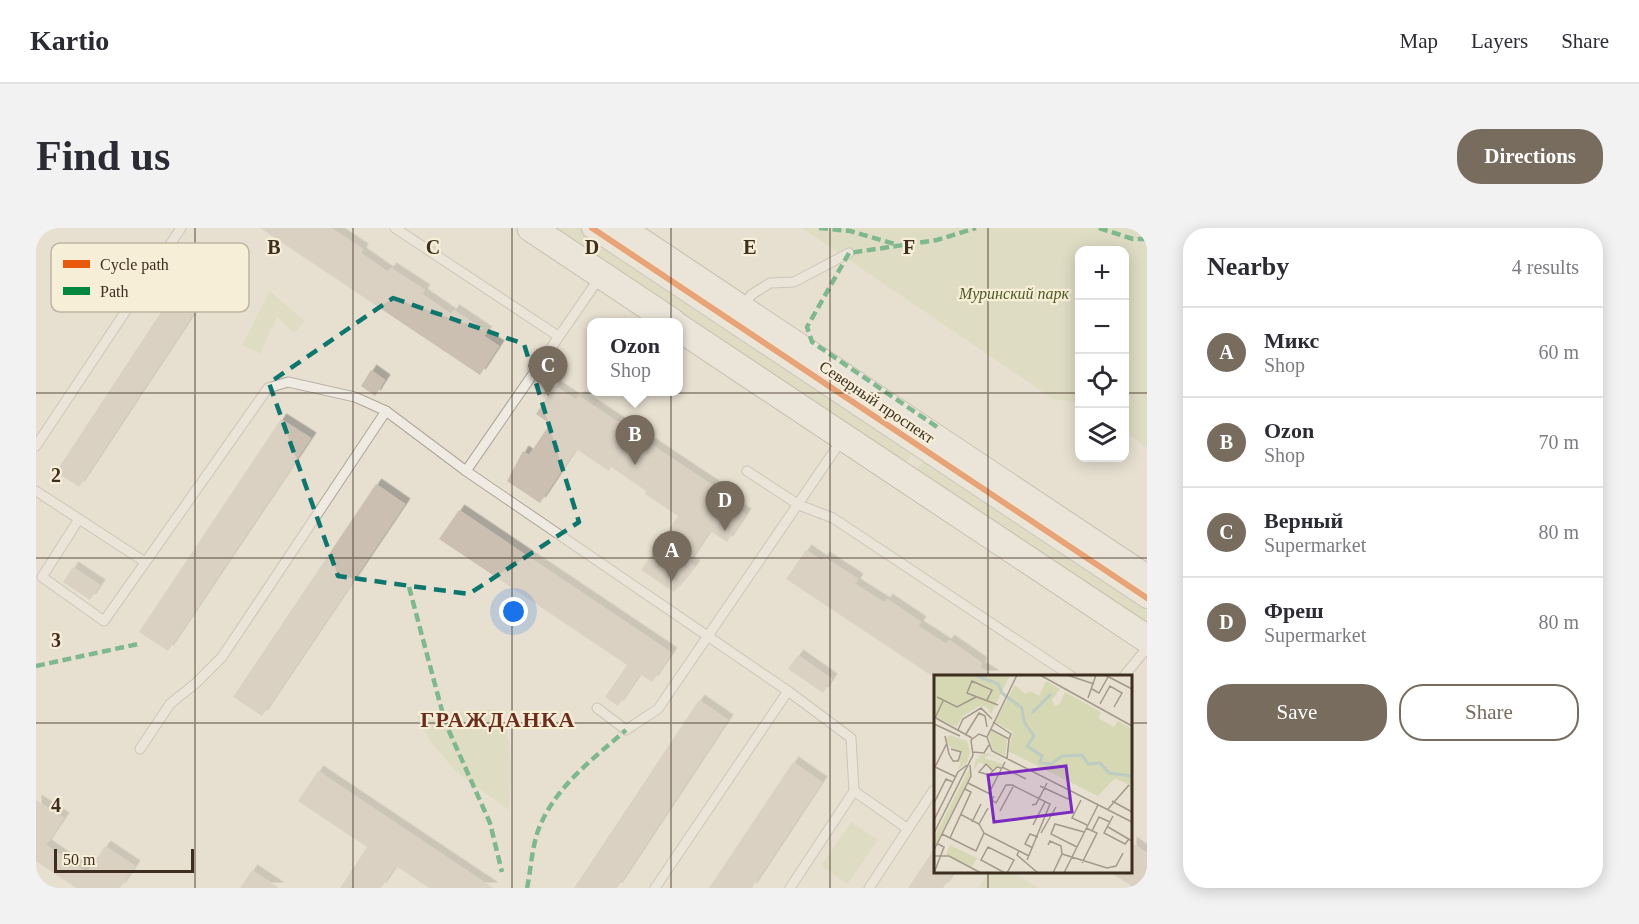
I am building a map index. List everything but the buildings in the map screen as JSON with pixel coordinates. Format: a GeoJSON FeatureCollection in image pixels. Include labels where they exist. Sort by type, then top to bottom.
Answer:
{"type":"FeatureCollection","features":[{"type":"Feature","properties":{"kind":"main road"},"geometry":{"type":"LineString","coordinates":[[531,228],[666,318]]}},
{"type":"Feature","properties":{"kind":"main road","name":"Северный проспект"},"geometry":{"type":"LineString","coordinates":[[620,228],[1147,579]]}},
{"type":"Feature","properties":{"kind":"main road"},"geometry":{"type":"LineString","coordinates":[[683,330],[1147,639]]}},
{"type":"Feature","properties":{"kind":"street","name":"Северный проспект"},"geometry":{"type":"LineString","coordinates":[[592,228],[1147,598]]}},
{"type":"Feature","properties":{"kind":"lane"},"geometry":{"type":"LineString","coordinates":[[172,243],[182,228]]}},
{"type":"Feature","properties":{"kind":"lane"},"geometry":{"type":"LineString","coordinates":[[395,228],[558,336]]}},
{"type":"Feature","properties":{"kind":"lane"},"geometry":{"type":"LineString","coordinates":[[742,310],[751,295],[770,283],[794,282],[849,253]]}},
{"type":"Feature","properties":{"kind":"lane"},"geometry":{"type":"LineString","coordinates":[[466,471],[601,275]]}},
{"type":"Feature","properties":{"kind":"lane"},"geometry":{"type":"LineString","coordinates":[[36,446],[126,312]]}},
{"type":"Feature","properties":{"kind":"lane"},"geometry":{"type":"LineString","coordinates":[[79,519],[42,577],[104,621],[268,388],[288,382],[355,397],[386,411],[466,471],[789,691],[850,738],[854,791],[790,888]]}},
{"type":"Feature","properties":{"kind":"lane"},"geometry":{"type":"LineString","coordinates":[[140,749],[170,704],[196,683],[222,657],[386,411]]}},
{"type":"Feature","properties":{"kind":"lane"},"geometry":{"type":"LineString","coordinates":[[597,708],[626,730],[658,709],[844,437]]}},
{"type":"Feature","properties":{"kind":"lane"},"geometry":{"type":"LineString","coordinates":[[747,471],[798,505],[833,518],[1069,675]]}},
{"type":"Feature","properties":{"kind":"lane"},"geometry":{"type":"LineString","coordinates":[[36,491],[145,562]]}},
{"type":"Feature","properties":{"kind":"lane"},"geometry":{"type":"LineString","coordinates":[[1125,675],[1147,648]]}},
{"type":"Feature","properties":{"kind":"lane"},"geometry":{"type":"LineString","coordinates":[[654,888],[789,691]]}},
{"type":"Feature","properties":{"kind":"lane"},"geometry":{"type":"LineString","coordinates":[[854,791],[908,830]]}},
{"type":"Feature","properties":{"kind":"lane"},"geometry":{"type":"LineString","coordinates":[[869,888],[933,791]]}},
{"type":"Feature","properties":{"kind":"highlighted area"},"geometry":{"type":"Polygon","coordinates":[[[393,298],[524,344],[579,522],[469,594],[338,576],[269,383],[393,298]]]}},
{"type":"Feature","properties":{"kind":"green space"},"geometry":{"type":"Polygon","coordinates":[[[554,228],[583,228],[915,450],[906,463],[554,228]]]}},
{"type":"Feature","properties":{"kind":"green space","name":"Муринский парк"},"geometry":{"type":"Polygon","coordinates":[[[802,228],[1147,228],[1147,448],[1129,435],[1129,246],[1075,246],[1075,402],[1053,399],[802,228]]]}},
{"type":"Feature","properties":{"kind":"green space"},"geometry":{"type":"Polygon","coordinates":[[[270,291],[305,321],[294,333],[277,317],[260,354],[242,345],[270,291]]]}},
{"type":"Feature","properties":{"kind":"green space"},"geometry":{"type":"Polygon","coordinates":[[[925,456],[1147,604],[1147,624],[917,470],[925,456]]]}},
{"type":"Feature","properties":{"kind":"green space"},"geometry":{"type":"Polygon","coordinates":[[[496,709],[507,732],[509,745],[511,771],[509,810],[457,773],[431,742],[417,716],[496,709]]]}},
{"type":"Feature","properties":{"kind":"green space"},"geometry":{"type":"Polygon","coordinates":[[[851,822],[878,840],[848,884],[821,866],[851,822]]]}},
{"type":"Feature","properties":{"kind":"green space"},"geometry":{"type":"Polygon","coordinates":[[[988,873],[1016,873],[1038,888],[978,888],[988,873]]]}},
{"type":"Feature","properties":{"kind":"marked path"},"geometry":{"type":"LineString","coordinates":[[819,228],[850,231],[895,244]]}},
{"type":"Feature","properties":{"kind":"marked path"},"geometry":{"type":"LineString","coordinates":[[937,427],[812,342],[807,327],[849,253],[937,240],[976,228]]}},
{"type":"Feature","properties":{"kind":"marked path"},"geometry":{"type":"LineString","coordinates":[[1099,228],[1133,239],[1147,239]]}},
{"type":"Feature","properties":{"kind":"marked path"},"geometry":{"type":"LineString","coordinates":[[409,587],[445,722],[490,823],[502,872]]}},
{"type":"Feature","properties":{"kind":"marked path"},"geometry":{"type":"LineString","coordinates":[[36,666],[138,644]]}},
{"type":"Feature","properties":{"kind":"marked path"},"geometry":{"type":"LineString","coordinates":[[527,888],[535,842],[546,813],[576,774],[626,730]]}},
{"type":"Feature","properties":{"kind":"cycle path"},"geometry":{"type":"LineString","coordinates":[[592,228],[1147,598]]}},
{"type":"Feature","properties":{"kind":"place","name":"Верный"},"geometry":{"type":"Point","coordinates":[548,396]}},
{"type":"Feature","properties":{"kind":"place","name":"Ozon"},"geometry":{"type":"Point","coordinates":[635,465]}},
{"type":"Feature","properties":{"kind":"place","name":"Фреш"},"geometry":{"type":"Point","coordinates":[725,531]}},
{"type":"Feature","properties":{"kind":"place","name":"Микс"},"geometry":{"type":"Point","coordinates":[672,581]}},
{"type":"Feature","properties":{"kind":"district","name":"ГРАЖДАНКА"},"geometry":{"type":"Point","coordinates":[498,719]}}]}
